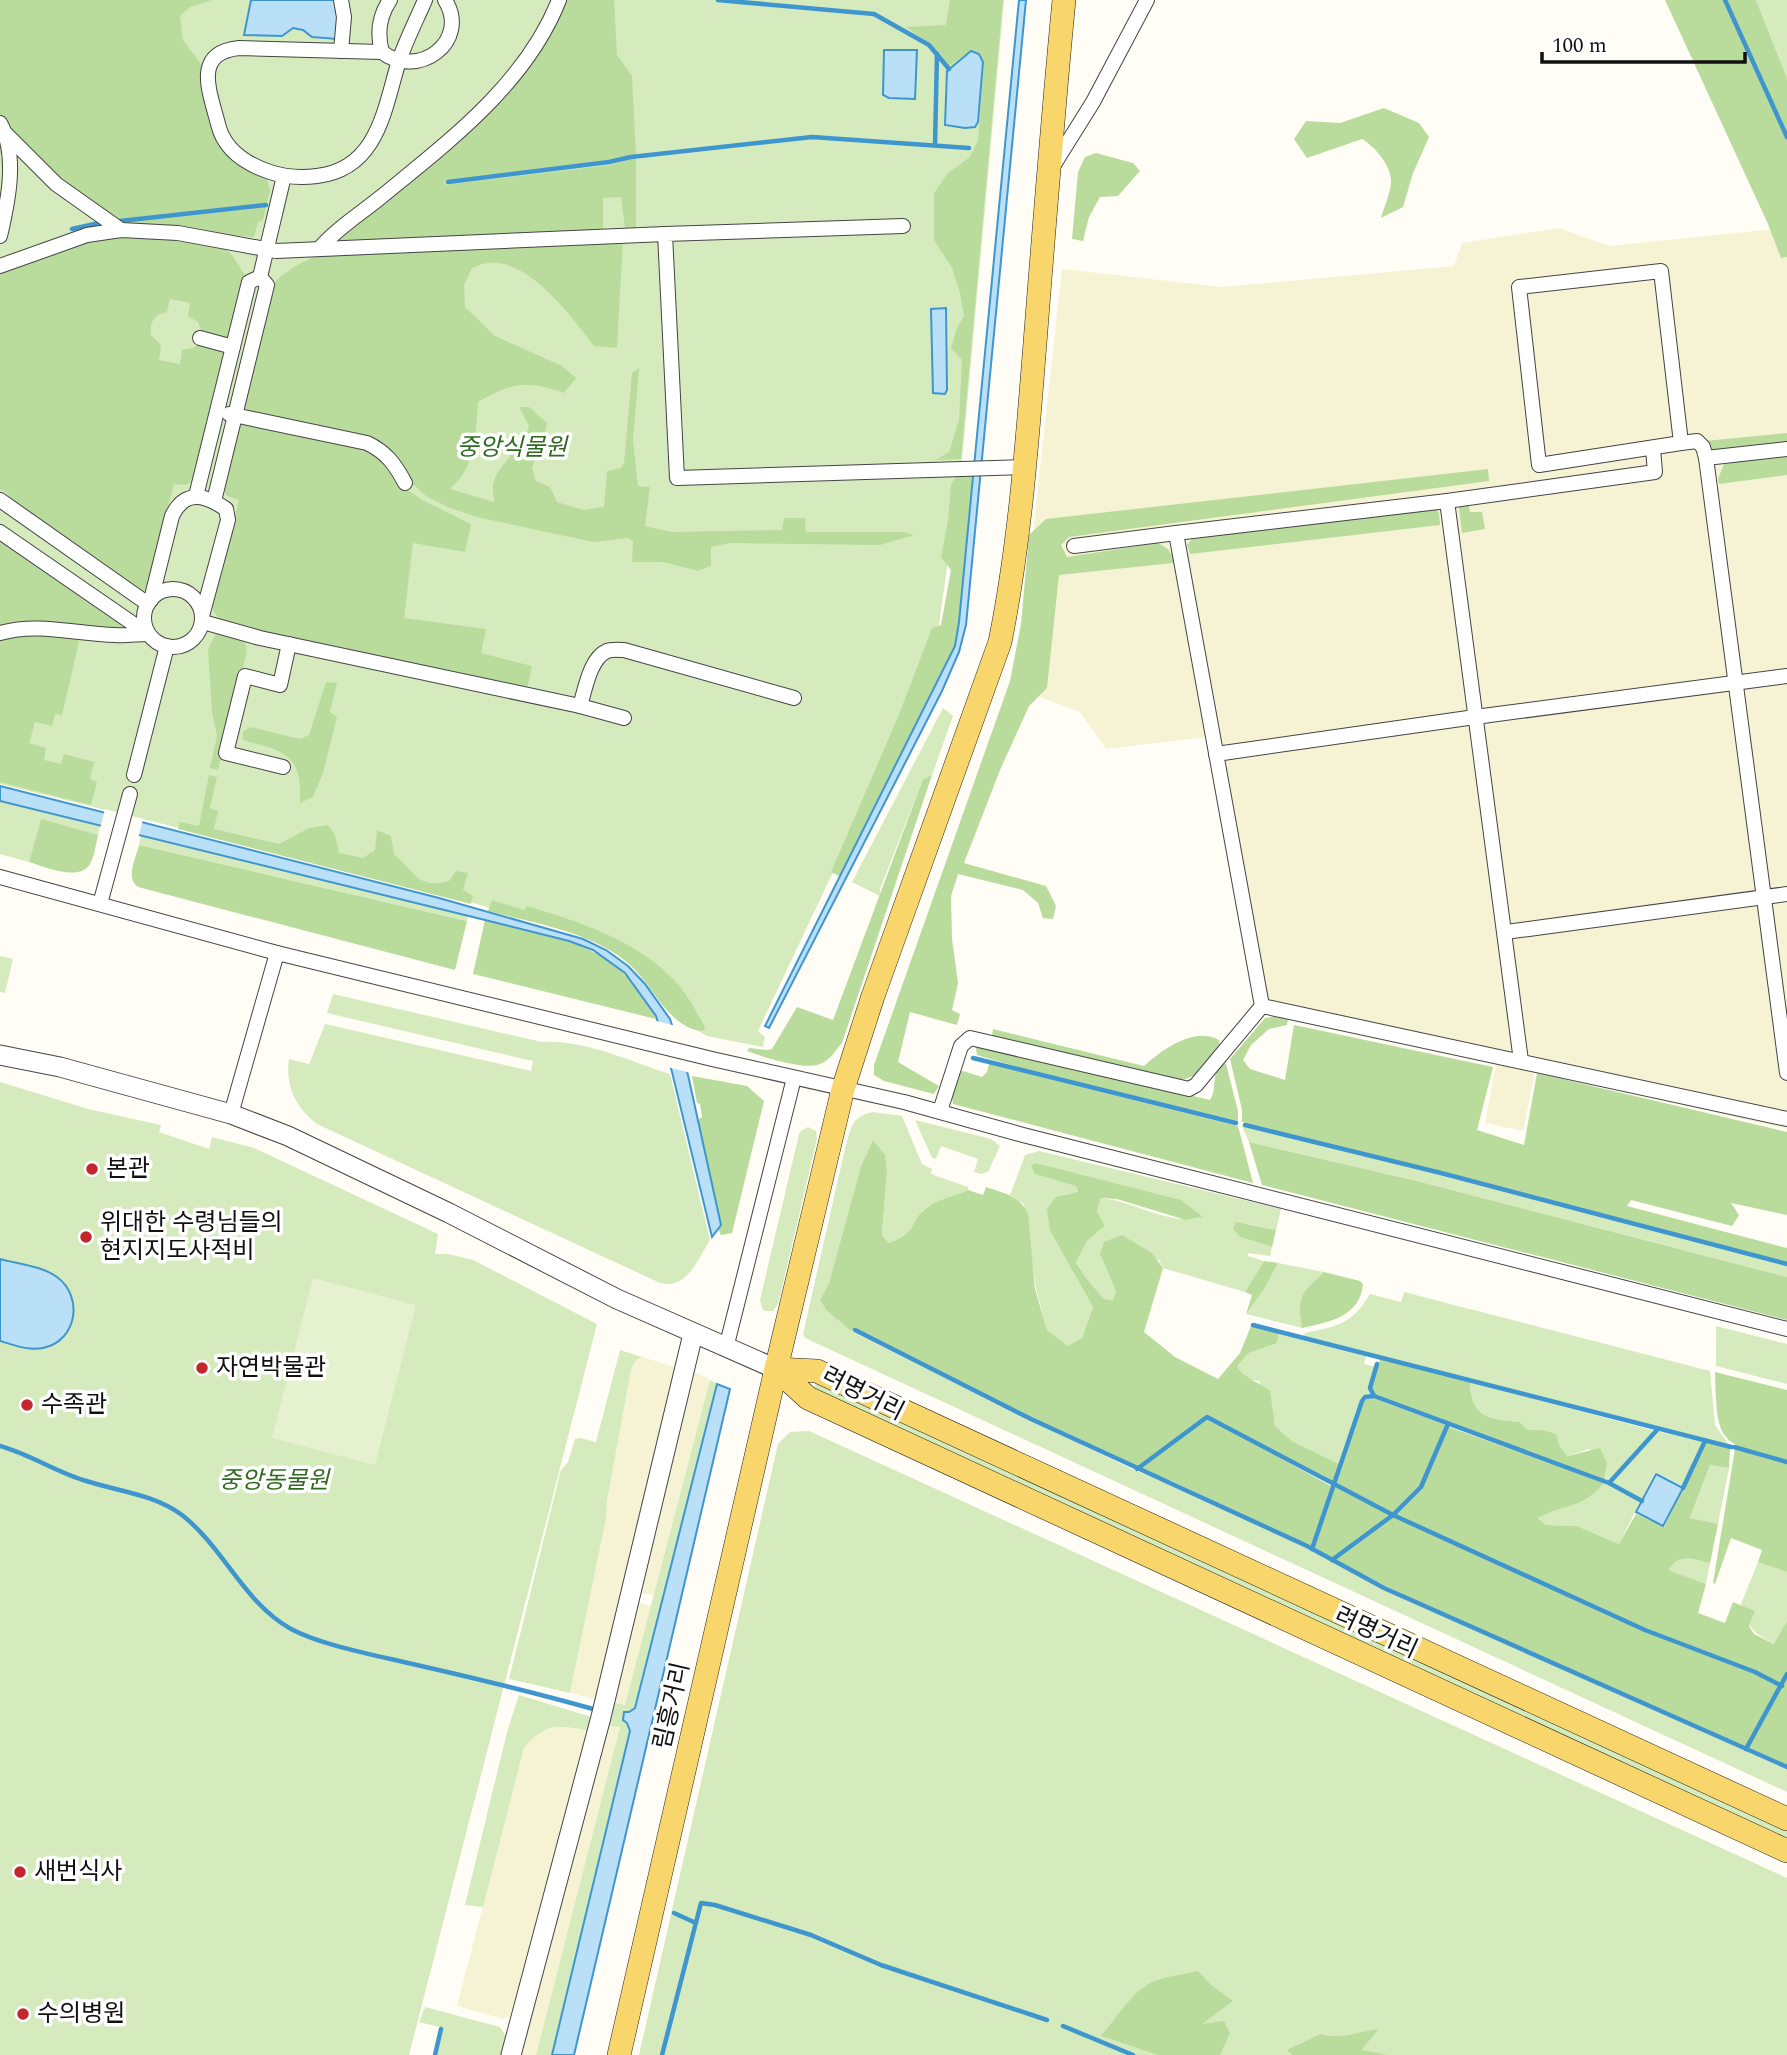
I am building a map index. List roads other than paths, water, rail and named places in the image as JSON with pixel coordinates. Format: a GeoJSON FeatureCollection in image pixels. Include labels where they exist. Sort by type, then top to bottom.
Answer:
{"type":"FeatureCollection","features":[{"type":"Feature","properties":{"kind":"main road","name":"림흥거리"},"geometry":{"type":"LineString","coordinates":[[619,2055],[843,1089],[1000,642],[1012,584],[1025,467],[1064,0]]}},
{"type":"Feature","properties":{"kind":"main road","name":"려명거리"},"geometry":{"type":"LineString","coordinates":[[776,1369],[817,1371],[1787,1819]]}},
{"type":"Feature","properties":{"kind":"main road","name":"려명거리"},"geometry":{"type":"LineString","coordinates":[[776,1369],[808,1398],[1787,1852]]}},
{"type":"Feature","properties":{"kind":"street"},"geometry":{"type":"LineString","coordinates":[[341,0],[344,16],[341,51]]}},
{"type":"Feature","properties":{"kind":"street"},"geometry":{"type":"LineString","coordinates":[[382,52],[380,23],[382,13],[390,0]]}},
{"type":"Feature","properties":{"kind":"street"},"geometry":{"type":"LineString","coordinates":[[425,0],[399,62],[385,113],[367,148],[357,160],[330,175],[284,176],[250,163],[225,144],[219,128],[207,69],[212,59],[229,49],[382,52],[399,62],[430,57],[450,35],[452,19],[445,0]]}},
{"type":"Feature","properties":{"kind":"street"},"geometry":{"type":"LineString","coordinates":[[319,249],[483,108],[532,53],[559,0]]}},
{"type":"Feature","properties":{"kind":"street"},"geometry":{"type":"LineString","coordinates":[[1048,174],[1093,102],[1147,0]]}},
{"type":"Feature","properties":{"kind":"street"},"geometry":{"type":"LineString","coordinates":[[3,128],[57,184],[121,230]]}},
{"type":"Feature","properties":{"kind":"street"},"geometry":{"type":"LineString","coordinates":[[0,236],[8,191],[3,128]]}},
{"type":"Feature","properties":{"kind":"street"},"geometry":{"type":"LineString","coordinates":[[196,496],[249,282],[260,277],[284,176]]}},
{"type":"Feature","properties":{"kind":"street"},"geometry":{"type":"LineString","coordinates":[[0,266],[87,235],[121,230],[178,233],[268,250],[904,226]]}},
{"type":"Feature","properties":{"kind":"street"},"geometry":{"type":"LineString","coordinates":[[665,234],[677,478],[1025,467]]}},
{"type":"Feature","properties":{"kind":"street"},"geometry":{"type":"LineString","coordinates":[[1681,443],[1661,271],[1519,287],[1539,465],[1698,441],[1703,447],[1787,1073]]}},
{"type":"Feature","properties":{"kind":"street"},"geometry":{"type":"LineString","coordinates":[[214,501],[267,285],[260,277]]}},
{"type":"Feature","properties":{"kind":"street"},"geometry":{"type":"LineString","coordinates":[[200,338],[233,347]]}},
{"type":"Feature","properties":{"kind":"street"},"geometry":{"type":"LineString","coordinates":[[217,412],[367,443],[390,458],[405,483]]}},
{"type":"Feature","properties":{"kind":"street"},"geometry":{"type":"LineString","coordinates":[[1074,546],[1447,501],[1656,472],[1653,449]]}},
{"type":"Feature","properties":{"kind":"street"},"geometry":{"type":"LineString","coordinates":[[1706,458],[1787,449]]}},
{"type":"Feature","properties":{"kind":"street"},"geometry":{"type":"LineString","coordinates":[[0,532],[148,634],[167,646],[177,647],[195,638],[202,619],[228,520],[226,509],[214,501],[196,496],[183,500],[172,516],[150,602]]}},
{"type":"Feature","properties":{"kind":"street"},"geometry":{"type":"LineString","coordinates":[[0,500],[150,602]]}},
{"type":"Feature","properties":{"kind":"street"},"geometry":{"type":"LineString","coordinates":[[1447,501],[1506,932],[1521,1062]]}},
{"type":"Feature","properties":{"kind":"street"},"geometry":{"type":"LineString","coordinates":[[1176,533],[1262,1006]]}},
{"type":"Feature","properties":{"kind":"street"},"geometry":{"type":"LineString","coordinates":[[148,634],[145,611],[156,594],[165,589],[185,591],[199,603],[202,619]]}},
{"type":"Feature","properties":{"kind":"street"},"geometry":{"type":"LineString","coordinates":[[202,619],[289,644],[580,706],[624,718]]}},
{"type":"Feature","properties":{"kind":"street"},"geometry":{"type":"LineString","coordinates":[[0,633],[45,628],[115,635],[148,634]]}},
{"type":"Feature","properties":{"kind":"street"},"geometry":{"type":"LineString","coordinates":[[283,767],[226,753],[245,676],[280,685],[289,644]]}},
{"type":"Feature","properties":{"kind":"street"},"geometry":{"type":"LineString","coordinates":[[134,775],[167,646]]}},
{"type":"Feature","properties":{"kind":"street"},"geometry":{"type":"LineString","coordinates":[[580,706],[599,657],[607,651],[615,650],[624,650],[794,698]]}},
{"type":"Feature","properties":{"kind":"street"},"geometry":{"type":"LineString","coordinates":[[1216,754],[1787,676]]}},
{"type":"Feature","properties":{"kind":"street"},"geometry":{"type":"LineString","coordinates":[[100,904],[130,793]]}},
{"type":"Feature","properties":{"kind":"street"},"geometry":{"type":"LineString","coordinates":[[0,877],[277,953],[630,1037],[710,1059],[940,1111],[1023,1135],[1787,1329]]}},
{"type":"Feature","properties":{"kind":"street"},"geometry":{"type":"LineString","coordinates":[[1506,932],[1787,894]]}},
{"type":"Feature","properties":{"kind":"street"},"geometry":{"type":"LineString","coordinates":[[231,1114],[277,953]]}},
{"type":"Feature","properties":{"kind":"street"},"geometry":{"type":"LineString","coordinates":[[940,1111],[959,1052],[970,1038],[1189,1089],[1196,1085],[1262,1006]]}},
{"type":"Feature","properties":{"kind":"street"},"geometry":{"type":"LineString","coordinates":[[1262,1006],[1787,1119]]}},
{"type":"Feature","properties":{"kind":"street"},"geometry":{"type":"LineString","coordinates":[[0,1055],[60,1067],[231,1114],[288,1136],[449,1213],[617,1299],[776,1369]]}},
{"type":"Feature","properties":{"kind":"street"},"geometry":{"type":"LineString","coordinates":[[726,1348],[794,1078]]}},
{"type":"Feature","properties":{"kind":"street"},"geometry":{"type":"LineString","coordinates":[[511,2055],[601,1717],[693,1334]]}},
{"type":"Feature","properties":{"kind":"water"},"geometry":{"type":"Polygon","coordinates":[[[251,0],[335,0],[339,14],[337,39],[312,37],[303,30],[293,28],[282,36],[244,35],[251,0]]]}},
{"type":"Feature","properties":{"kind":"water"},"geometry":{"type":"Polygon","coordinates":[[[1019,0],[1026,0],[966,625],[959,652],[942,691],[769,1028],[765,1026],[955,646],[1019,0]]]}},
{"type":"Feature","properties":{"kind":"water"},"geometry":{"type":"Polygon","coordinates":[[[884,50],[917,50],[915,99],[889,98],[883,95],[884,50]]]}},
{"type":"Feature","properties":{"kind":"water"},"geometry":{"type":"Polygon","coordinates":[[[971,51],[979,54],[983,62],[978,122],[975,127],[965,128],[945,125],[947,71],[971,51]]]}},
{"type":"Feature","properties":{"kind":"water"},"geometry":{"type":"Polygon","coordinates":[[[946,308],[945,394],[933,393],[931,309],[946,308]]]}},
{"type":"Feature","properties":{"kind":"water"},"geometry":{"type":"Polygon","coordinates":[[[0,786],[439,898],[583,939],[606,950],[628,966],[645,984],[670,1019],[688,1075],[721,1225],[712,1237],[656,1016],[625,973],[593,950],[569,941],[0,801],[0,786]]]}},
{"type":"Feature","properties":{"kind":"water"},"geometry":{"type":"Polygon","coordinates":[[[0,1259],[44,1270],[66,1286],[71,1296],[73,1317],[63,1337],[54,1344],[32,1349],[0,1341],[0,1259]]]}},
{"type":"Feature","properties":{"kind":"water"},"geometry":{"type":"Polygon","coordinates":[[[717,1384],[730,1389],[574,2055],[552,2055],[630,1731],[623,1720],[624,1712],[635,1708],[717,1384]]]}},
{"type":"Feature","properties":{"kind":"water"},"geometry":{"type":"Polygon","coordinates":[[[1656,1474],[1683,1488],[1663,1526],[1636,1512],[1656,1474]]]}},
{"type":"Feature","properties":{"kind":"waterway"},"geometry":{"type":"LineString","coordinates":[[718,0],[874,14],[929,45],[949,69]]}},
{"type":"Feature","properties":{"kind":"waterway"},"geometry":{"type":"LineString","coordinates":[[1725,0],[1787,137]]}},
{"type":"Feature","properties":{"kind":"waterway"},"geometry":{"type":"LineString","coordinates":[[935,145],[937,54]]}},
{"type":"Feature","properties":{"kind":"waterway"},"geometry":{"type":"LineString","coordinates":[[448,182],[631,157],[812,137],[969,148]]}},
{"type":"Feature","properties":{"kind":"waterway"},"geometry":{"type":"LineString","coordinates":[[120,221],[266,205]]}},
{"type":"Feature","properties":{"kind":"waterway"},"geometry":{"type":"LineString","coordinates":[[72,229],[99,223]]}},
{"type":"Feature","properties":{"kind":"waterway"},"geometry":{"type":"LineString","coordinates":[[973,1058],[1236,1123]]}},
{"type":"Feature","properties":{"kind":"waterway"},"geometry":{"type":"LineString","coordinates":[[1245,1125],[1441,1173],[1787,1264]]}},
{"type":"Feature","properties":{"kind":"waterway"},"geometry":{"type":"LineString","coordinates":[[1253,1325],[1731,1447]]}},
{"type":"Feature","properties":{"kind":"waterway"},"geometry":{"type":"LineString","coordinates":[[855,1330],[1031,1419],[1307,1546],[1384,1588],[1787,1767]]}},
{"type":"Feature","properties":{"kind":"waterway"},"geometry":{"type":"LineString","coordinates":[[1377,1364],[1370,1388],[1374,1396],[1609,1483],[1657,1430]]}},
{"type":"Feature","properties":{"kind":"waterway"},"geometry":{"type":"LineString","coordinates":[[1312,1549],[1362,1401],[1365,1397],[1374,1396]]}},
{"type":"Feature","properties":{"kind":"waterway"},"geometry":{"type":"LineString","coordinates":[[1137,1469],[1207,1417],[1393,1515],[1645,1630],[1755,1672],[1782,1686]]}},
{"type":"Feature","properties":{"kind":"waterway"},"geometry":{"type":"LineString","coordinates":[[1332,1560],[1393,1515],[1421,1487],[1448,1424]]}},
{"type":"Feature","properties":{"kind":"waterway"},"geometry":{"type":"LineString","coordinates":[[1683,1488],[1705,1441]]}},
{"type":"Feature","properties":{"kind":"waterway"},"geometry":{"type":"LineString","coordinates":[[0,1446],[72,1476],[147,1498],[171,1508],[197,1528],[260,1605],[303,1635],[348,1649],[593,1709]]}},
{"type":"Feature","properties":{"kind":"waterway"},"geometry":{"type":"LineString","coordinates":[[1734,1447],[1787,1462]]}},
{"type":"Feature","properties":{"kind":"waterway"},"geometry":{"type":"LineString","coordinates":[[1609,1483],[1642,1501]]}},
{"type":"Feature","properties":{"kind":"waterway"},"geometry":{"type":"LineString","coordinates":[[1746,1749],[1787,1674]]}},
{"type":"Feature","properties":{"kind":"waterway"},"geometry":{"type":"LineString","coordinates":[[662,2055],[701,1903],[811,1935],[881,1965],[1047,2020]]}},
{"type":"Feature","properties":{"kind":"waterway"},"geometry":{"type":"LineString","coordinates":[[674,1913],[696,1923]]}},
{"type":"Feature","properties":{"kind":"waterway"},"geometry":{"type":"LineString","coordinates":[[1063,2026],[1133,2055]]}},
{"type":"Feature","properties":{"kind":"waterway"},"geometry":{"type":"LineString","coordinates":[[435,2055],[441,2029]]}},
{"type":"Feature","properties":{"kind":"place","name":"본관"},"geometry":{"type":"Point","coordinates":[92,1169]}},
{"type":"Feature","properties":{"kind":"place","name":"위대한 수령님들의 현지지도사적비"},"geometry":{"type":"Point","coordinates":[86,1237]}},
{"type":"Feature","properties":{"kind":"place","name":"자연박물관"},"geometry":{"type":"Point","coordinates":[202,1368]}},
{"type":"Feature","properties":{"kind":"place","name":"수족관"},"geometry":{"type":"Point","coordinates":[27,1405]}},
{"type":"Feature","properties":{"kind":"place","name":"새번식사"},"geometry":{"type":"Point","coordinates":[20,1872]}},
{"type":"Feature","properties":{"kind":"place","name":"수의병원"},"geometry":{"type":"Point","coordinates":[23,2014]}},
{"type":"Feature","properties":{"kind":"park label","name":"중앙식물원"},"geometry":{"type":"Point","coordinates":[512,448]}},
{"type":"Feature","properties":{"kind":"park label","name":"중앙동물원"},"geometry":{"type":"Point","coordinates":[274,1481]}}]}
